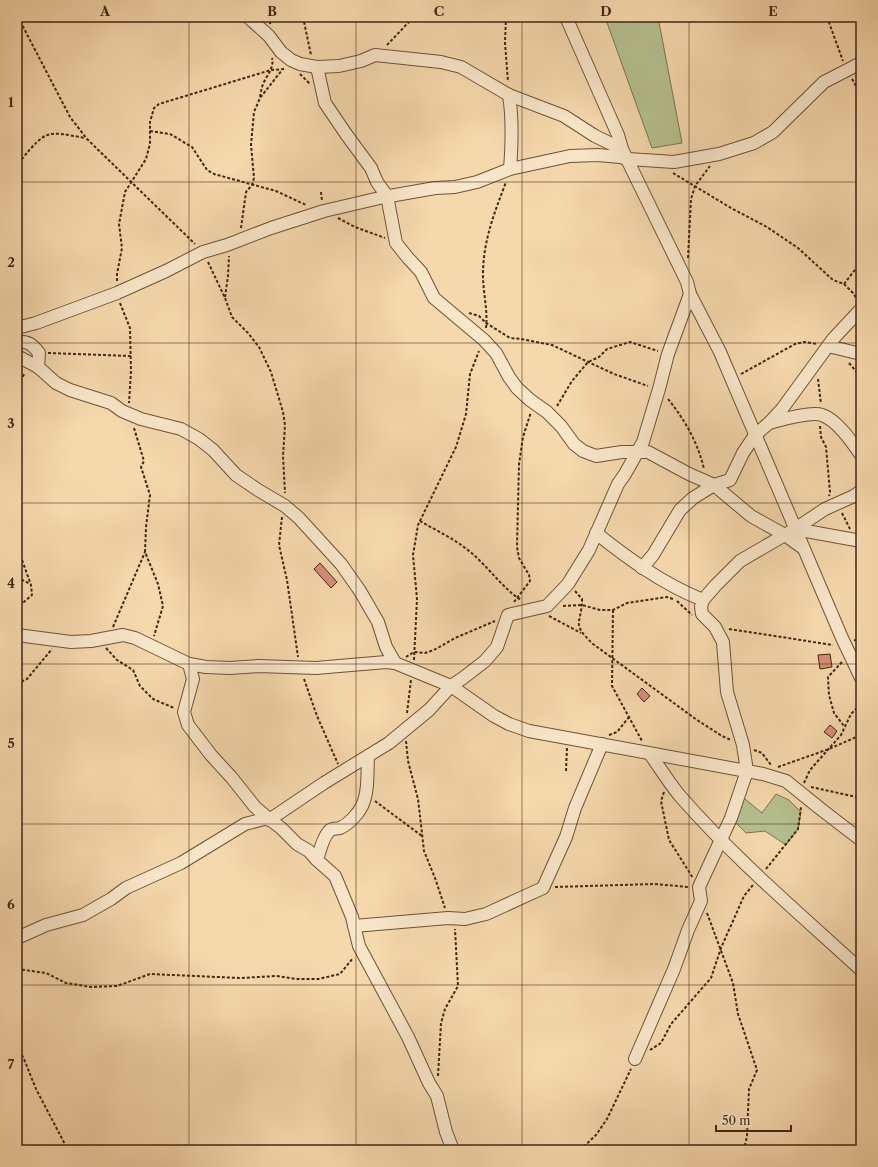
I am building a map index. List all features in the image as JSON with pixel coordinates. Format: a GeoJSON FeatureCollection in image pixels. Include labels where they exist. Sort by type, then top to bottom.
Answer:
{"type":"FeatureCollection","features":[{"type":"Feature","properties":{"kind":"street"},"geometry":{"type":"LineString","coordinates":[[248,17],[269,36],[292,63],[316,67],[339,66],[361,61],[375,55],[441,62],[461,68],[509,95],[564,116],[625,154],[674,162],[719,154],[754,144],[773,132],[824,82],[861,63]]}},
{"type":"Feature","properties":{"kind":"street"},"geometry":{"type":"LineString","coordinates":[[566,17],[625,154],[687,282],[690,294],[720,352],[755,435],[790,532],[803,548],[861,678]]}},
{"type":"Feature","properties":{"kind":"street"},"geometry":{"type":"LineString","coordinates":[[316,67],[325,103],[371,168],[377,182],[387,196],[396,243],[421,272],[434,298],[484,340],[496,353],[509,377],[517,388],[533,403],[552,416],[562,426],[578,448],[596,456],[622,452],[648,452],[689,474],[714,485],[751,516],[790,532],[861,541]]}},
{"type":"Feature","properties":{"kind":"street"},"geometry":{"type":"LineString","coordinates":[[509,95],[512,111],[513,138],[510,169]]}},
{"type":"Feature","properties":{"kind":"street"},"geometry":{"type":"LineString","coordinates":[[17,328],[117,293],[166,271],[203,252],[234,243],[271,228],[324,211],[387,196],[477,182],[510,169],[570,156],[598,155],[620,157],[625,154]]}},
{"type":"Feature","properties":{"kind":"street"},"geometry":{"type":"LineString","coordinates":[[17,938],[46,925],[83,916],[126,888],[181,863],[245,824],[268,819],[389,743],[429,710],[451,686],[484,661],[497,647],[508,615],[547,606],[568,584],[589,550],[618,484],[643,442],[668,354],[690,294]]}},
{"type":"Feature","properties":{"kind":"street"},"geometry":{"type":"LineString","coordinates":[[642,568],[653,555],[680,510],[693,498],[714,485],[730,480],[743,453],[755,435],[769,423],[816,363],[832,339],[860,310]]}},
{"type":"Feature","properties":{"kind":"street"},"geometry":{"type":"LineString","coordinates":[[17,342],[30,342],[39,352],[34,365]]}},
{"type":"Feature","properties":{"kind":"street"},"geometry":{"type":"LineString","coordinates":[[828,346],[861,354]]}},
{"type":"Feature","properties":{"kind":"street"},"geometry":{"type":"LineString","coordinates":[[17,356],[34,365],[56,383],[70,390],[111,403],[129,414],[141,419],[181,429],[199,439],[213,450],[236,475],[285,506],[299,518],[341,564],[378,622],[386,647],[397,664]]}},
{"type":"Feature","properties":{"kind":"street"},"geometry":{"type":"LineString","coordinates":[[769,423],[808,415],[821,414],[832,421],[850,440],[861,455]]}},
{"type":"Feature","properties":{"kind":"street"},"geometry":{"type":"LineString","coordinates":[[635,1059],[674,969],[688,930],[701,901],[699,887],[731,818],[747,771],[743,745],[727,692],[724,642],[715,627],[702,614],[701,607],[703,600],[740,561],[790,532],[825,508],[854,496],[861,491]]}},
{"type":"Feature","properties":{"kind":"street"},"geometry":{"type":"LineString","coordinates":[[596,533],[660,580],[703,600]]}},
{"type":"Feature","properties":{"kind":"street"},"geometry":{"type":"LineString","coordinates":[[17,635],[71,642],[123,635],[135,638],[189,664],[206,667],[230,668],[258,666],[300,668],[386,662],[397,664],[451,686],[494,716],[509,724],[529,731],[747,771],[786,781],[802,789],[861,840]]}},
{"type":"Feature","properties":{"kind":"street"},"geometry":{"type":"LineString","coordinates":[[189,664],[193,679],[184,712],[188,725],[219,765],[232,778],[255,807],[281,828],[297,844],[309,851],[335,876],[354,926],[359,946],[408,1037],[429,1083],[437,1096],[446,1132],[453,1150]]}},
{"type":"Feature","properties":{"kind":"street"},"geometry":{"type":"LineString","coordinates":[[354,926],[451,918],[465,919],[486,914],[543,888],[566,837],[575,808],[602,744]]}},
{"type":"Feature","properties":{"kind":"street"},"geometry":{"type":"LineString","coordinates":[[650,754],[680,796],[721,840],[759,878],[861,970]]}},
{"type":"Feature","properties":{"kind":"street"},"geometry":{"type":"LineString","coordinates":[[317,860],[329,830],[339,828],[347,823],[362,807],[366,793],[368,756]]}},
{"type":"Feature","properties":{"kind":"path"},"geometry":{"type":"LineString","coordinates":[[18,17],[70,117],[87,139],[203,252],[225,298],[232,317],[259,347],[271,372],[283,412],[285,425],[283,456],[285,506],[279,545],[300,668],[317,716],[341,772]]}},
{"type":"Feature","properties":{"kind":"path"},"geometry":{"type":"LineString","coordinates":[[269,36],[271,17]]}},
{"type":"Feature","properties":{"kind":"path"},"geometry":{"type":"LineString","coordinates":[[303,17],[311,58],[316,67]]}},
{"type":"Feature","properties":{"kind":"path"},"geometry":{"type":"LineString","coordinates":[[375,55],[391,42],[413,17]]}},
{"type":"Feature","properties":{"kind":"path"},"geometry":{"type":"LineString","coordinates":[[506,17],[505,43],[509,95]]}},
{"type":"Feature","properties":{"kind":"path"},"geometry":{"type":"LineString","coordinates":[[827,17],[847,70],[861,95]]}},
{"type":"Feature","properties":{"kind":"path"},"geometry":{"type":"LineString","coordinates":[[225,298],[229,253],[242,226],[246,192],[252,185],[254,178],[251,131],[254,112],[260,98],[264,80],[271,70],[273,63],[272,56]]}},
{"type":"Feature","properties":{"kind":"path"},"geometry":{"type":"LineString","coordinates":[[260,98],[282,70],[292,63],[312,86]]}},
{"type":"Feature","properties":{"kind":"path"},"geometry":{"type":"LineString","coordinates":[[184,712],[153,699],[140,686],[132,670],[116,660],[102,644],[101,639],[116,623],[144,552],[150,495],[141,467],[144,461],[129,414],[131,356],[130,328],[117,293],[117,274],[122,248],[119,224],[125,192],[146,159],[150,144],[150,122],[154,108],[159,104],[271,70],[282,70]]}},
{"type":"Feature","properties":{"kind":"path"},"geometry":{"type":"LineString","coordinates":[[150,131],[170,134],[192,147],[207,170],[214,174],[276,191],[324,211],[355,227],[396,243]]}},
{"type":"Feature","properties":{"kind":"path"},"geometry":{"type":"LineString","coordinates":[[17,162],[21,160],[37,140],[46,135],[56,133],[87,139]]}},
{"type":"Feature","properties":{"kind":"path"},"geometry":{"type":"LineString","coordinates":[[688,260],[692,199],[695,186],[719,154]]}},
{"type":"Feature","properties":{"kind":"path"},"geometry":{"type":"LineString","coordinates":[[437,1096],[441,1024],[445,1009],[458,986],[451,918],[424,851],[418,799],[408,761],[405,730],[413,671],[417,599],[413,555],[418,525],[456,447],[466,414],[470,374],[484,340],[487,316],[483,275],[486,240],[510,169]]}},
{"type":"Feature","properties":{"kind":"path"},"geometry":{"type":"LineString","coordinates":[[671,172],[767,228],[798,248],[834,280],[844,284],[853,293],[858,301],[860,310]]}},
{"type":"Feature","properties":{"kind":"path"},"geometry":{"type":"LineString","coordinates":[[844,284],[861,262]]}},
{"type":"Feature","properties":{"kind":"path"},"geometry":{"type":"LineString","coordinates":[[466,312],[479,316],[486,323],[510,338],[522,338],[552,345],[614,374],[659,389],[676,409],[686,425],[700,451],[704,470]]}},
{"type":"Feature","properties":{"kind":"path"},"geometry":{"type":"LineString","coordinates":[[552,416],[572,381],[588,362],[599,357],[607,349],[630,342],[668,354]]}},
{"type":"Feature","properties":{"kind":"path"},"geometry":{"type":"LineString","coordinates":[[732,380],[795,344],[804,342],[828,346]]}},
{"type":"Feature","properties":{"kind":"path"},"geometry":{"type":"LineString","coordinates":[[39,352],[131,356]]}},
{"type":"Feature","properties":{"kind":"path"},"geometry":{"type":"LineString","coordinates":[[816,363],[819,397],[823,411],[820,418],[820,436],[826,447],[830,492],[825,508]]}},
{"type":"Feature","properties":{"kind":"path"},"geometry":{"type":"LineString","coordinates":[[17,385],[34,365]]}},
{"type":"Feature","properties":{"kind":"path"},"geometry":{"type":"LineString","coordinates":[[397,664],[399,661],[414,652],[425,653],[434,650],[454,638],[508,615],[517,598],[530,580],[529,575],[519,558],[517,547],[519,464],[523,437],[533,403]]}},
{"type":"Feature","properties":{"kind":"path"},"geometry":{"type":"LineString","coordinates":[[420,521],[460,545],[477,558],[494,577],[517,598],[535,610],[582,633],[593,644],[697,720],[722,736],[762,753],[774,769],[829,749],[861,735]]}},
{"type":"Feature","properties":{"kind":"path"},"geometry":{"type":"LineString","coordinates":[[17,546],[31,585],[32,595],[17,608]]}},
{"type":"Feature","properties":{"kind":"path"},"geometry":{"type":"LineString","coordinates":[[144,552],[158,584],[163,606],[151,646]]}},
{"type":"Feature","properties":{"kind":"path"},"geometry":{"type":"LineString","coordinates":[[17,577],[31,585]]}},
{"type":"Feature","properties":{"kind":"path"},"geometry":{"type":"LineString","coordinates":[[568,584],[582,599],[578,624],[582,633]]}},
{"type":"Feature","properties":{"kind":"path"},"geometry":{"type":"LineString","coordinates":[[613,610],[612,686],[650,754]]}},
{"type":"Feature","properties":{"kind":"path"},"geometry":{"type":"LineString","coordinates":[[17,684],[27,679],[59,641]]}},
{"type":"Feature","properties":{"kind":"path"},"geometry":{"type":"LineString","coordinates":[[844,726],[834,713],[829,695],[828,677],[850,655]]}},
{"type":"Feature","properties":{"kind":"path"},"geometry":{"type":"LineString","coordinates":[[580,1150],[596,1135],[607,1118],[635,1059],[661,1043],[671,1024],[711,978],[721,948],[744,896],[798,829],[801,812],[802,789],[810,770],[840,735],[850,714],[861,704]]}},
{"type":"Feature","properties":{"kind":"path"},"geometry":{"type":"LineString","coordinates":[[566,771],[567,738]]}},
{"type":"Feature","properties":{"kind":"path"},"geometry":{"type":"LineString","coordinates":[[667,779],[662,801],[669,840],[699,887]]}},
{"type":"Feature","properties":{"kind":"path"},"geometry":{"type":"LineString","coordinates":[[802,789],[861,798]]}},
{"type":"Feature","properties":{"kind":"path"},"geometry":{"type":"LineString","coordinates":[[366,793],[398,820],[422,836]]}},
{"type":"Feature","properties":{"kind":"path"},"geometry":{"type":"LineString","coordinates":[[543,888],[564,886],[655,884],[699,887]]}},
{"type":"Feature","properties":{"kind":"path"},"geometry":{"type":"LineString","coordinates":[[701,901],[721,948],[733,983],[738,1014],[757,1070],[749,1089],[744,1150]]}},
{"type":"Feature","properties":{"kind":"path"},"geometry":{"type":"LineString","coordinates":[[17,969],[46,973],[66,983],[91,988],[117,986],[150,974],[240,978],[277,976],[296,979],[318,979],[340,974],[353,959],[359,946]]}},
{"type":"Feature","properties":{"kind":"path"},"geometry":{"type":"LineString","coordinates":[[17,1046],[36,1089],[68,1150]]}},
{"type":"Feature","properties":{"kind":"green space"},"geometry":{"type":"Polygon","coordinates":[[[605,17],[658,17],[682,143],[652,148],[605,17]]]}},
{"type":"Feature","properties":{"kind":"green space"},"geometry":{"type":"Polygon","coordinates":[[[739,794],[762,813],[776,794],[789,800],[801,812],[798,829],[786,845],[765,831],[746,833],[731,818],[739,794]]]}},
{"type":"Feature","properties":{"kind":"building"},"geometry":{"type":"Polygon","coordinates":[[[320,563],[337,582],[331,588],[314,569],[320,563]]]}},
{"type":"Feature","properties":{"kind":"building"},"geometry":{"type":"Polygon","coordinates":[[[830,654],[832,667],[820,669],[818,655],[830,654]]]}},
{"type":"Feature","properties":{"kind":"building"},"geometry":{"type":"Polygon","coordinates":[[[642,688],[650,696],[644,702],[637,694],[642,688]]]}},
{"type":"Feature","properties":{"kind":"building"},"geometry":{"type":"Polygon","coordinates":[[[830,725],[837,731],[832,738],[824,732],[830,725]]]}}]}
